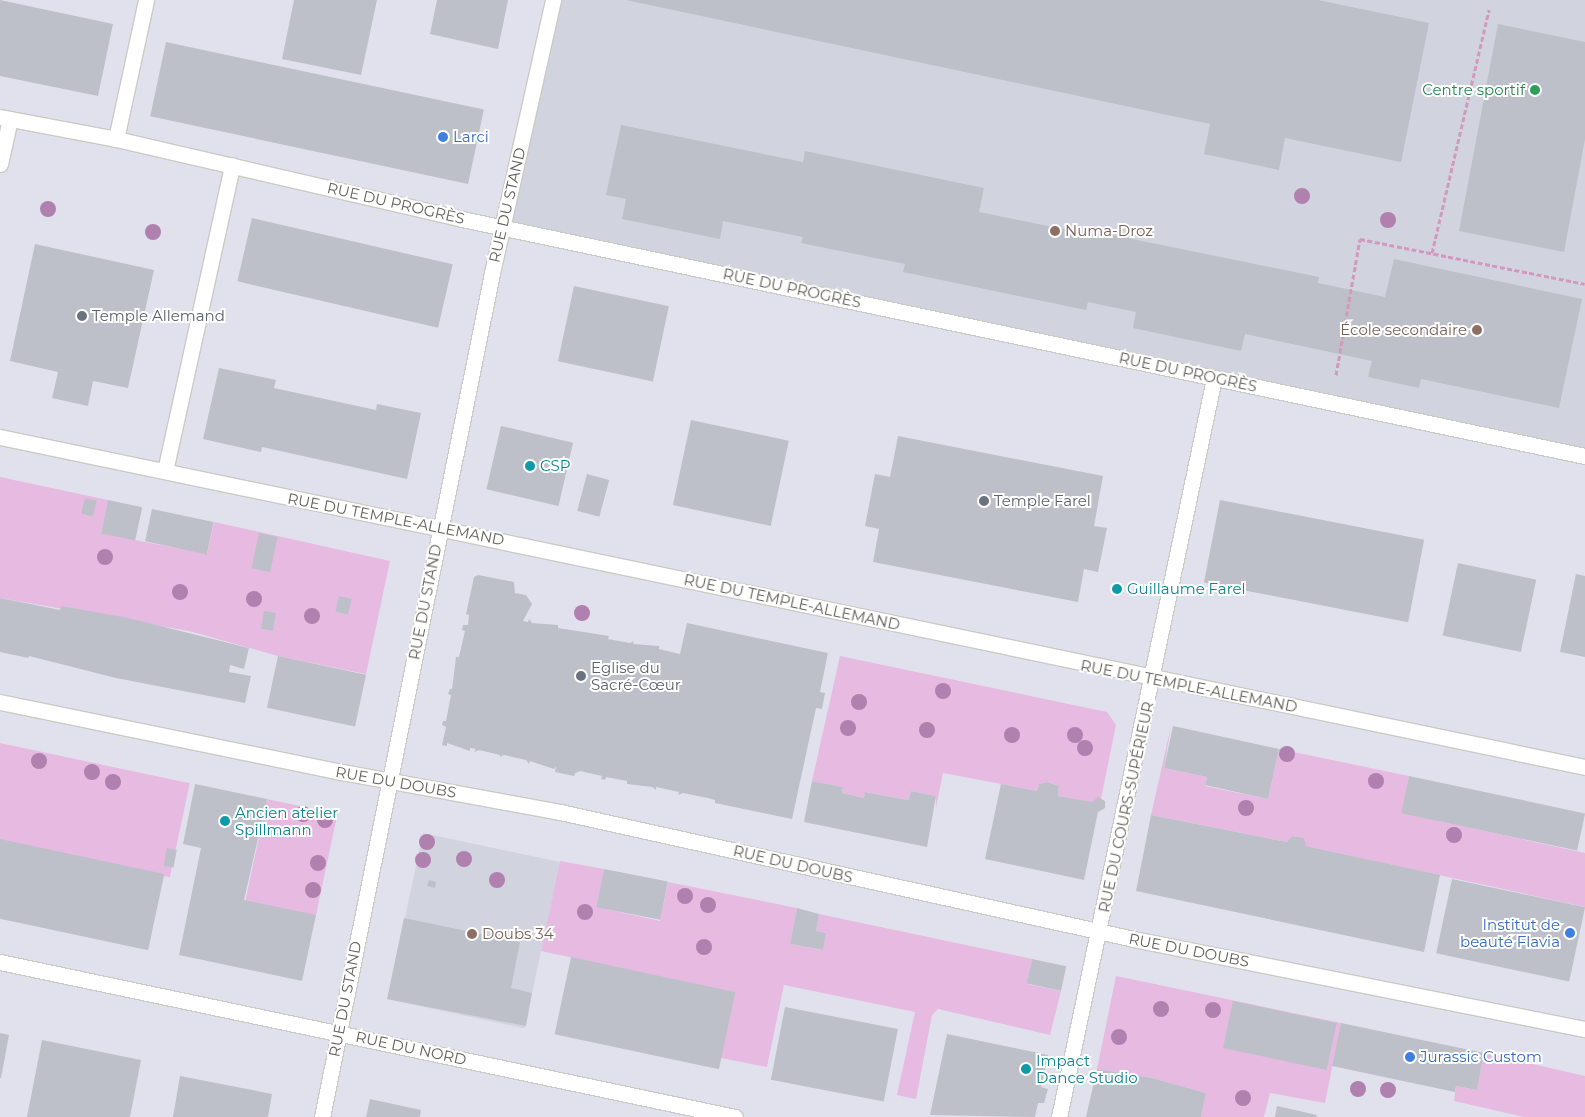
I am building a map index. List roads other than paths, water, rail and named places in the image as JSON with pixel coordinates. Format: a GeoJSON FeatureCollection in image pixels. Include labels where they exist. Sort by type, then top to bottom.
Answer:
{"type":"FeatureCollection","features":[{"type":"Feature","properties":{"kind":"street"},"geometry":{"type":"LineString","coordinates":[[116,139],[146,0]]}},
{"type":"Feature","properties":{"kind":"street","name":"RUE DU STAND"},"geometry":{"type":"LineString","coordinates":[[322,1117],[337,1033],[390,781],[440,527],[503,226],[553,0]]}},
{"type":"Feature","properties":{"kind":"street"},"geometry":{"type":"LineString","coordinates":[[0,164],[5,118]]}},
{"type":"Feature","properties":{"kind":"street","name":"RUE DU PROGRÈS"},"geometry":{"type":"LineString","coordinates":[[5,118],[116,139],[503,226],[1585,456]]}},
{"type":"Feature","properties":{"kind":"street"},"geometry":{"type":"LineString","coordinates":[[165,471],[232,165]]}},
{"type":"Feature","properties":{"kind":"street","name":"RUE DU COURS-SUPÉRIEUR"},"geometry":{"type":"LineString","coordinates":[[1059,1117],[1153,679],[1214,378]]}},
{"type":"Feature","properties":{"kind":"street","name":"RUE DU TEMPLE-ALLEMAND"},"geometry":{"type":"LineString","coordinates":[[0,437],[440,527],[1153,679],[1585,768]]}},
{"type":"Feature","properties":{"kind":"street","name":"RUE DU DOUBS"},"geometry":{"type":"LineString","coordinates":[[0,702],[390,781],[560,812],[1099,932],[1585,1029]]}},
{"type":"Feature","properties":{"kind":"street","name":"RUE DU NORD"},"geometry":{"type":"LineString","coordinates":[[0,962],[735,1117]]}},
{"type":"Feature","properties":{"kind":"place","name":"Centre sportif"},"geometry":{"type":"Point","coordinates":[1535,90]}},
{"type":"Feature","properties":{"kind":"place","name":"Larci"},"geometry":{"type":"Point","coordinates":[443,137]}},
{"type":"Feature","properties":{"kind":"place","name":"Numa-Droz"},"geometry":{"type":"Point","coordinates":[1055,231]}},
{"type":"Feature","properties":{"kind":"place","name":"Temple Allemand"},"geometry":{"type":"Point","coordinates":[82,316]}},
{"type":"Feature","properties":{"kind":"place","name":"École secondaire"},"geometry":{"type":"Point","coordinates":[1477,330]}},
{"type":"Feature","properties":{"kind":"place","name":"CSP"},"geometry":{"type":"Point","coordinates":[530,466]}},
{"type":"Feature","properties":{"kind":"place","name":"Temple Farel"},"geometry":{"type":"Point","coordinates":[984,501]}},
{"type":"Feature","properties":{"kind":"place","name":"Guillaume Farel"},"geometry":{"type":"Point","coordinates":[1117,589]}},
{"type":"Feature","properties":{"kind":"place","name":"Eglise du Sacré-Cœur"},"geometry":{"type":"Point","coordinates":[581,676]}},
{"type":"Feature","properties":{"kind":"place","name":"Ancien atelier Spillmann"},"geometry":{"type":"Point","coordinates":[225,821]}},
{"type":"Feature","properties":{"kind":"place","name":"Institut de beauté Flavia"},"geometry":{"type":"Point","coordinates":[1570,933]}},
{"type":"Feature","properties":{"kind":"place","name":"Doubs 34"},"geometry":{"type":"Point","coordinates":[472,934]}},
{"type":"Feature","properties":{"kind":"place","name":"Jurassic Custom"},"geometry":{"type":"Point","coordinates":[1410,1057]}},
{"type":"Feature","properties":{"kind":"place","name":"Impact Dance Studio"},"geometry":{"type":"Point","coordinates":[1026,1069]}}]}
